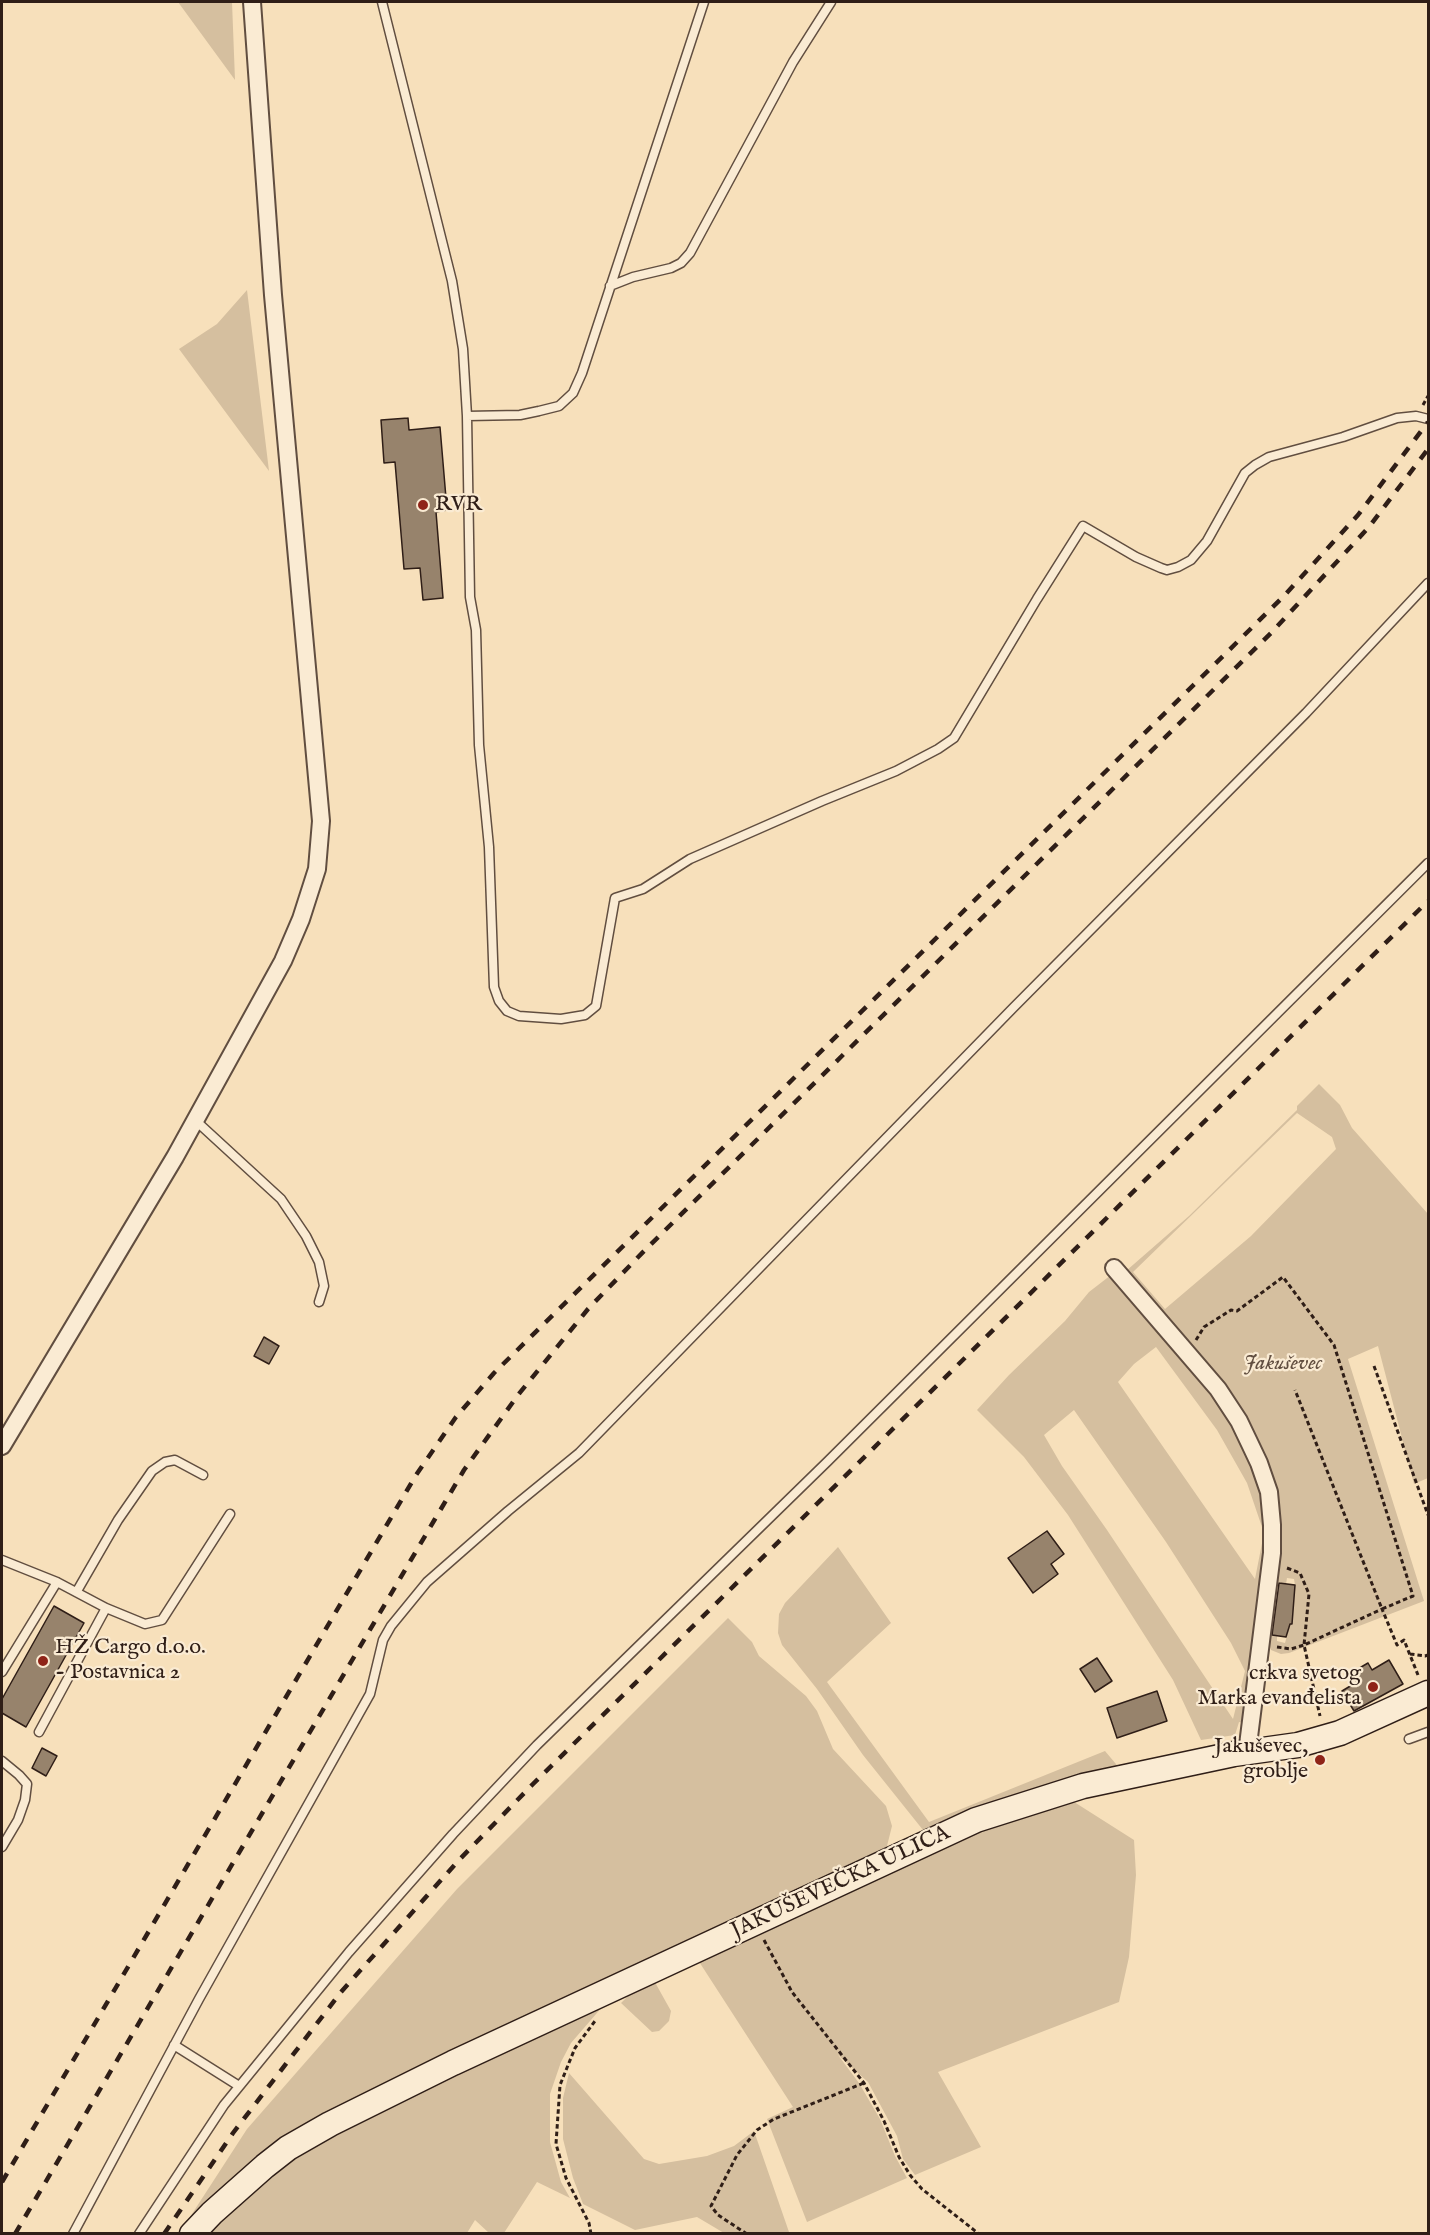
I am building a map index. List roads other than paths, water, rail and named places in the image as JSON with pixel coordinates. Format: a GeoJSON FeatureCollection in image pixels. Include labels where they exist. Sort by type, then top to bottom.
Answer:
{"type":"FeatureCollection","features":[{"type":"Feature","properties":{"kind":"main road","name":"JAKUŠEVEČKA ULICA"},"geometry":{"type":"LineString","coordinates":[[192,2234],[243,2184],[288,2148],[330,2124],[453,2063],[976,1820],[1083,1786],[1298,1745],[1340,1733],[1425,1689]]}},
{"type":"Feature","properties":{"kind":"street"},"geometry":{"type":"LineString","coordinates":[[2,1446],[175,1157],[288,951],[317,869],[321,821],[273,296],[252,2]]}},
{"type":"Feature","properties":{"kind":"street"},"geometry":{"type":"LineString","coordinates":[[1114,1268],[1218,1389],[1239,1421],[1259,1463],[1269,1492],[1275,1566],[1247,1753]]}},
{"type":"Feature","properties":{"kind":"lane"},"geometry":{"type":"LineString","coordinates":[[382,2],[452,281],[463,349],[467,416],[470,597],[476,630],[479,745],[489,847],[495,987],[507,1011],[519,1016],[561,1019],[585,1015],[596,1006],[615,898],[643,889],[690,859],[718,849],[822,801],[896,771],[939,749],[954,738],[1036,599],[1083,526],[1136,557],[1161,568],[1167,570],[1178,567],[1191,560],[1207,541],[1245,473],[1269,457],[1343,437],[1398,418],[1416,416],[1428,419]]}},
{"type":"Feature","properties":{"kind":"lane"},"geometry":{"type":"LineString","coordinates":[[467,416],[527,414],[560,406],[573,393],[582,373],[704,2]]}},
{"type":"Feature","properties":{"kind":"lane"},"geometry":{"type":"LineString","coordinates":[[610,286],[633,277],[671,268],[681,263],[690,254],[793,62],[831,2]]}},
{"type":"Feature","properties":{"kind":"lane"},"geometry":{"type":"LineString","coordinates":[[73,2234],[174,2045],[370,1694],[383,1640],[391,1626],[427,1582],[508,1510],[579,1453],[1013,1008],[1298,721],[1428,583]]}},
{"type":"Feature","properties":{"kind":"lane"},"geometry":{"type":"LineString","coordinates":[[139,2234],[224,2105],[349,1952],[453,1834],[537,1745],[828,1461],[1428,862]]}},
{"type":"Feature","properties":{"kind":"lane"},"geometry":{"type":"LineString","coordinates":[[194,1120],[281,1199],[306,1236],[318,1262],[324,1286],[319,1302]]}},
{"type":"Feature","properties":{"kind":"lane"},"geometry":{"type":"LineString","coordinates":[[77,1591],[118,1520],[152,1471],[165,1462],[175,1460],[203,1475]]}},
{"type":"Feature","properties":{"kind":"lane"},"geometry":{"type":"LineString","coordinates":[[2,1560],[57,1582],[106,1608],[145,1624],[162,1620],[230,1514]]}},
{"type":"Feature","properties":{"kind":"lane"},"geometry":{"type":"LineString","coordinates":[[2,1672],[57,1582]]}},
{"type":"Feature","properties":{"kind":"lane"},"geometry":{"type":"LineString","coordinates":[[39,1732],[106,1608]]}},
{"type":"Feature","properties":{"kind":"lane"},"geometry":{"type":"LineString","coordinates":[[1409,1739],[1428,1732]]}},
{"type":"Feature","properties":{"kind":"lane"},"geometry":{"type":"LineString","coordinates":[[2,1761],[27,1784],[25,1800],[18,1820],[2,1847]]}},
{"type":"Feature","properties":{"kind":"lane"},"geometry":{"type":"LineString","coordinates":[[174,2045],[239,2086]]}},
{"type":"Feature","properties":{"kind":"railway"},"geometry":{"type":"LineString","coordinates":[[2,2182],[416,1475],[456,1417],[494,1373],[1283,597],[1358,515],[1428,422]]}},
{"type":"Feature","properties":{"kind":"railway"},"geometry":{"type":"LineString","coordinates":[[15,2234],[464,1470],[518,1395],[588,1309],[644,1251],[1271,633],[1369,527],[1428,449]]}},
{"type":"Feature","properties":{"kind":"railway"},"geometry":{"type":"LineString","coordinates":[[164,2234],[233,2133],[341,1992],[459,1860],[533,1784],[1428,901]]}},
{"type":"Feature","properties":{"kind":"place","name":"RVR"},"geometry":{"type":"Point","coordinates":[423,505]}},
{"type":"Feature","properties":{"kind":"place","name":"HŽ Cargo d.o.o. - Postavnica 2"},"geometry":{"type":"Point","coordinates":[43,1661]}},
{"type":"Feature","properties":{"kind":"place","name":"crkva svetog Marka evanđelista"},"geometry":{"type":"Point","coordinates":[1373,1687]}},
{"type":"Feature","properties":{"kind":"place","name":"Jakuševec, groblje"},"geometry":{"type":"Point","coordinates":[1320,1760]}},
{"type":"Feature","properties":{"kind":"park label","name":"Jakuševec"},"geometry":{"type":"Point","coordinates":[1283,1364]}}]}
